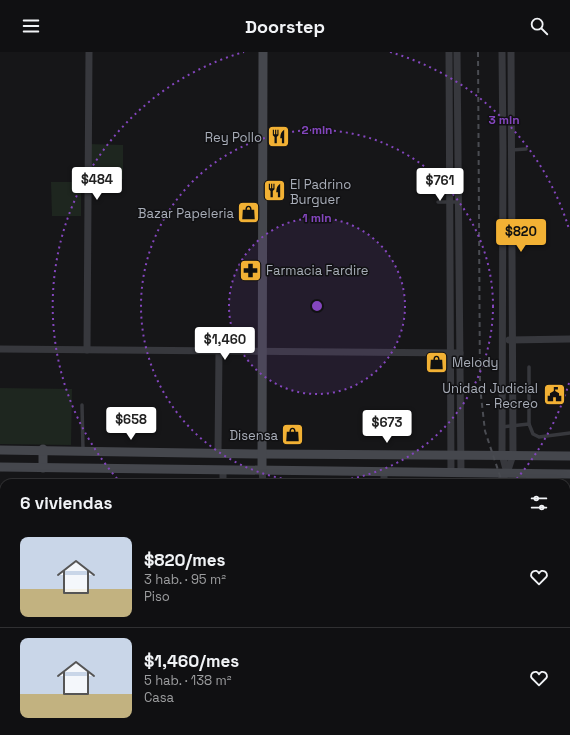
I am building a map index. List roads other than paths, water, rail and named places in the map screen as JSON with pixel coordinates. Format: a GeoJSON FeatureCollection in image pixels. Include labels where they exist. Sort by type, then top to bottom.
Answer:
{"type":"FeatureCollection","features":[{"type":"Feature","properties":{"kind":"street"},"geometry":{"type":"LineString","coordinates":[[87,350],[89,52]]}},
{"type":"Feature","properties":{"kind":"street"},"geometry":{"type":"LineString","coordinates":[[263,52],[263,479]]}},
{"type":"Feature","properties":{"kind":"street"},"geometry":{"type":"LineString","coordinates":[[449,52],[451,473]]}},
{"type":"Feature","properties":{"kind":"street"},"geometry":{"type":"LineString","coordinates":[[457,52],[461,473]]}},
{"type":"Feature","properties":{"kind":"street"},"geometry":{"type":"LineString","coordinates":[[502,52],[502,454],[507,473]]}},
{"type":"Feature","properties":{"kind":"street"},"geometry":{"type":"LineString","coordinates":[[502,479],[507,473],[513,455],[511,52]]}},
{"type":"Feature","properties":{"kind":"street"},"geometry":{"type":"LineString","coordinates":[[503,242],[512,242]]}},
{"type":"Feature","properties":{"kind":"street"},"geometry":{"type":"LineString","coordinates":[[502,340],[570,339]]}},
{"type":"Feature","properties":{"kind":"street"},"geometry":{"type":"LineString","coordinates":[[0,349],[460,353]]}},
{"type":"Feature","properties":{"kind":"street"},"geometry":{"type":"LineString","coordinates":[[218,453],[219,351]]}},
{"type":"Feature","properties":{"kind":"street"},"geometry":{"type":"LineString","coordinates":[[0,450],[83,450],[262,454],[502,454],[570,456]]}},
{"type":"Feature","properties":{"kind":"street"},"geometry":{"type":"LineString","coordinates":[[43,450],[43,468]]}},
{"type":"Feature","properties":{"kind":"street"},"geometry":{"type":"LineString","coordinates":[[0,468],[570,474]]}},
{"type":"Feature","properties":{"kind":"street"},"geometry":{"type":"LineString","coordinates":[[223,470],[223,479]]}},
{"type":"Feature","properties":{"kind":"street"},"geometry":{"type":"LineString","coordinates":[[384,473],[384,479]]}},
{"type":"Feature","properties":{"kind":"lane"},"geometry":{"type":"LineString","coordinates":[[503,150],[526,149]]}},
{"type":"Feature","properties":{"kind":"lane"},"geometry":{"type":"LineString","coordinates":[[438,202],[459,202]]}},
{"type":"Feature","properties":{"kind":"lane"},"geometry":{"type":"LineString","coordinates":[[529,368],[529,424],[533,434],[539,437],[570,433]]}},
{"type":"Feature","properties":{"kind":"lane"},"geometry":{"type":"LineString","coordinates":[[82,405],[83,450]]}},
{"type":"Feature","properties":{"kind":"lane"},"geometry":{"type":"LineString","coordinates":[[502,426],[529,424]]}},
{"type":"Feature","properties":{"kind":"railway"},"geometry":{"type":"LineString","coordinates":[[478,52],[480,387],[485,431],[501,479]]}},
{"type":"Feature","properties":{"kind":"place","name":"Rey Pollo"},"geometry":{"type":"Point","coordinates":[278,137]}},
{"type":"Feature","properties":{"kind":"place","name":"El Padrino Burguer"},"geometry":{"type":"Point","coordinates":[275,191]}},
{"type":"Feature","properties":{"kind":"place","name":"Bazar Papeleria"},"geometry":{"type":"Point","coordinates":[249,213]}},
{"type":"Feature","properties":{"kind":"place","name":"Farmacia Fardire"},"geometry":{"type":"Point","coordinates":[250,270]}},
{"type":"Feature","properties":{"kind":"place","name":"Melody"},"geometry":{"type":"Point","coordinates":[437,362]}},
{"type":"Feature","properties":{"kind":"place","name":"Unidad Judicial - Recreo"},"geometry":{"type":"Point","coordinates":[554,395]}},
{"type":"Feature","properties":{"kind":"place","name":"Disensa"},"geometry":{"type":"Point","coordinates":[293,435]}}]}
